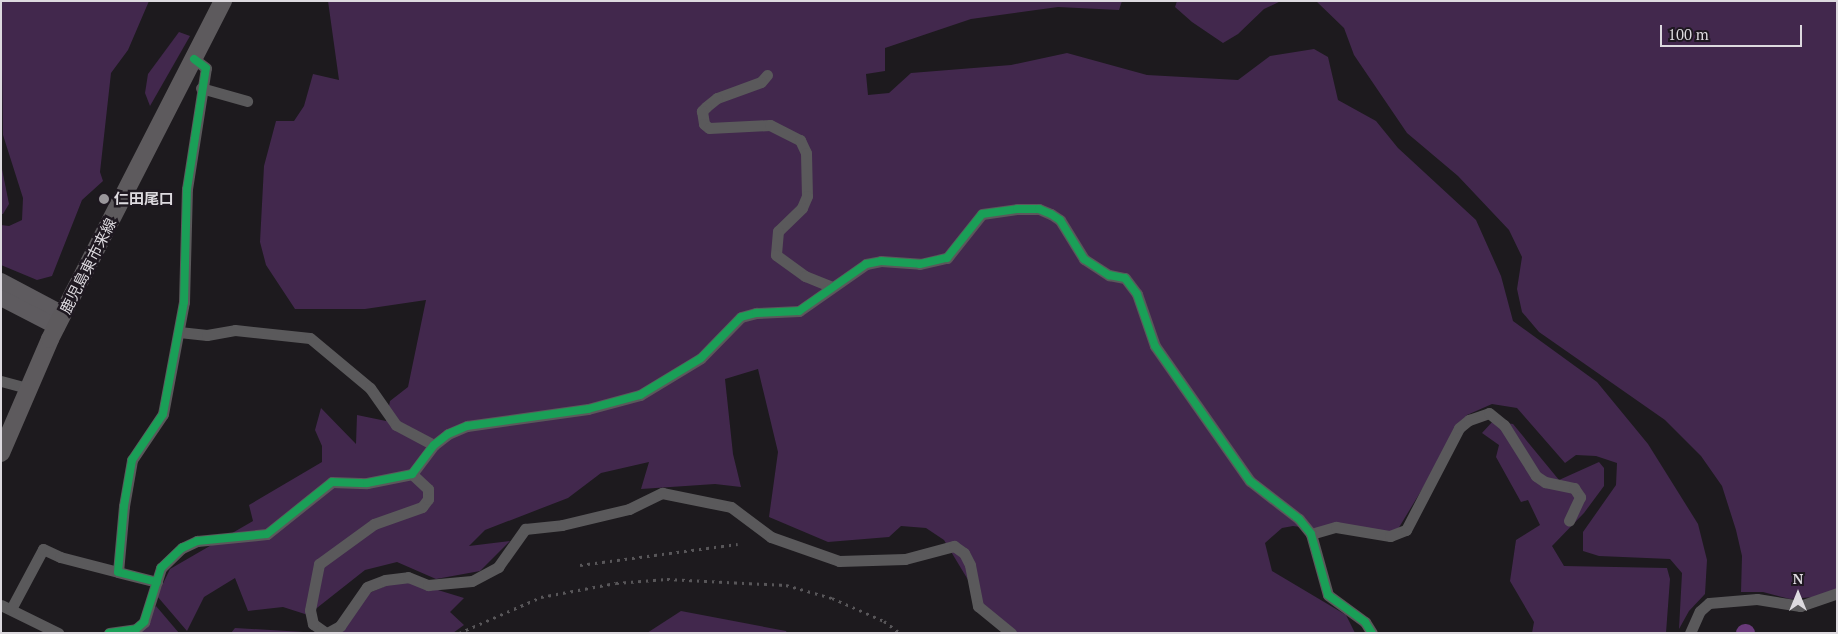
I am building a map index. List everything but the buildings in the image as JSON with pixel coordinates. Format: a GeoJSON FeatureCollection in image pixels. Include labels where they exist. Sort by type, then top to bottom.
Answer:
{"type":"FeatureCollection","features":[{"type":"Feature","properties":{"kind":"main road","name":"鹿児島東市来線"},"geometry":{"type":"LineString","coordinates":[[1,453],[26,388],[223,1]]}},
{"type":"Feature","properties":{"kind":"main road"},"geometry":{"type":"LineString","coordinates":[[1,281],[60,320]]}},
{"type":"Feature","properties":{"kind":"main road"},"geometry":{"type":"LineString","coordinates":[[1,298],[60,320]]}},
{"type":"Feature","properties":{"kind":"street"},"geometry":{"type":"LineString","coordinates":[[118,572],[124,506],[132,460],[163,414],[180,332],[184,302],[187,189],[201,88],[206,68],[194,59]]}},
{"type":"Feature","properties":{"kind":"street"},"geometry":{"type":"LineString","coordinates":[[767,75],[761,82],[712,102],[702,111],[704,124],[709,128],[770,125],[800,140],[806,153],[808,196],[802,208],[778,231],[776,255],[805,276],[832,287]]}},
{"type":"Feature","properties":{"kind":"street"},"geometry":{"type":"LineString","coordinates":[[201,88],[247,101]]}},
{"type":"Feature","properties":{"kind":"street"},"geometry":{"type":"LineString","coordinates":[[109,633],[136,629],[144,622],[157,582],[168,559],[182,548],[215,537],[267,534],[332,482],[367,483],[412,474],[434,445],[448,434],[467,426],[588,409],[640,395],[701,358],[741,317],[756,313],[800,311],[866,264],[881,261],[920,264],[947,258],[982,214],[1017,209],[1039,209],[1060,220],[1084,259],[1108,276],[1125,278],[1138,294],[1155,346],[1250,481],[1299,519],[1311,534],[1328,595],[1365,622],[1372,633]]}},
{"type":"Feature","properties":{"kind":"street"},"geometry":{"type":"LineString","coordinates":[[180,332],[207,334],[234,330],[310,338],[370,388],[396,425],[434,445]]}},
{"type":"Feature","properties":{"kind":"street"},"geometry":{"type":"LineString","coordinates":[[1,381],[26,388]]}},
{"type":"Feature","properties":{"kind":"street"},"geometry":{"type":"LineString","coordinates":[[1311,534],[1336,528],[1390,536],[1406,530],[1460,428],[1469,420],[1488,413],[1504,425],[1536,476],[1545,482],[1574,488],[1580,497],[1569,521]]}},
{"type":"Feature","properties":{"kind":"street"},"geometry":{"type":"LineString","coordinates":[[412,474],[428,489],[428,499],[422,507],[374,524],[319,564],[310,610],[313,624],[326,633],[340,626],[367,587],[386,580],[408,577],[428,585],[472,581],[498,568],[525,529],[562,525],[628,508],[662,494],[731,507],[771,537],[839,561],[905,559],[954,546],[964,553],[970,565],[978,606],[1011,633]]}},
{"type":"Feature","properties":{"kind":"street"},"geometry":{"type":"LineString","coordinates":[[58,633],[6,607],[43,549],[60,558],[157,582]]}},
{"type":"Feature","properties":{"kind":"street"},"geometry":{"type":"LineString","coordinates":[[1690,633],[1700,611],[1709,603],[1757,599],[1800,606],[1837,593]]}},
{"type":"Feature","properties":{"kind":"shaded area"},"geometry":{"type":"Polygon","coordinates":[[[1,1],[149,1],[128,50],[111,73],[100,172],[103,181],[82,200],[52,276],[37,280],[1,265],[1,225],[9,226],[22,220],[23,198],[3,135],[1,1]]]}},
{"type":"Feature","properties":{"kind":"shaded area"},"geometry":{"type":"Polygon","coordinates":[[[328,1],[1122,1],[1119,10],[1058,7],[971,19],[885,48],[885,71],[866,74],[868,95],[889,93],[911,73],[1011,65],[1067,53],[1147,75],[1238,80],[1270,56],[1314,49],[1328,57],[1338,100],[1376,121],[1398,148],[1476,220],[1501,276],[1513,321],[1597,382],[1648,444],[1698,524],[1707,560],[1705,594],[1689,611],[1679,629],[1682,573],[1670,559],[1599,556],[1583,551],[1583,532],[1616,485],[1617,463],[1596,456],[1576,455],[1565,463],[1517,408],[1492,404],[1467,415],[1392,539],[1293,526],[1282,528],[1265,543],[1272,571],[1346,615],[1355,633],[1013,633],[997,628],[944,540],[926,528],[901,526],[889,537],[828,542],[769,517],[778,452],[758,369],[725,379],[733,454],[741,487],[715,484],[641,489],[649,462],[601,473],[568,498],[485,530],[469,546],[510,541],[480,571],[436,579],[397,562],[365,570],[308,615],[283,607],[248,611],[235,578],[204,597],[187,631],[157,596],[170,569],[253,521],[249,505],[322,462],[322,446],[315,430],[321,408],[356,444],[357,415],[386,421],[390,401],[408,387],[426,300],[365,309],[295,309],[266,265],[260,242],[264,166],[276,121],[294,121],[304,106],[313,74],[339,80],[328,1]]]}},
{"type":"Feature","properties":{"kind":"shaded area"},"geometry":{"type":"Polygon","coordinates":[[[1177,1],[1281,1],[1264,9],[1238,34],[1223,43],[1192,22],[1175,7],[1177,1]]]}},
{"type":"Feature","properties":{"kind":"shaded area"},"geometry":{"type":"Polygon","coordinates":[[[1316,1],[1837,1],[1837,590],[1814,597],[1790,599],[1763,592],[1741,592],[1742,556],[1736,530],[1722,486],[1701,456],[1665,420],[1539,332],[1522,312],[1517,289],[1522,257],[1509,230],[1458,176],[1407,133],[1354,55],[1344,28],[1316,1]]]}},
{"type":"Feature","properties":{"kind":"shaded area"},"geometry":{"type":"Polygon","coordinates":[[[179,32],[190,36],[150,106],[145,93],[148,74],[179,32]]]}},
{"type":"Feature","properties":{"kind":"shaded area"},"geometry":{"type":"Polygon","coordinates":[[[1,164],[9,204],[3,214],[1,214],[1,164]]]}},
{"type":"Feature","properties":{"kind":"shaded area"},"geometry":{"type":"Polygon","coordinates":[[[1493,421],[1513,424],[1559,480],[1599,462],[1604,468],[1604,486],[1584,513],[1552,546],[1564,566],[1667,568],[1670,579],[1666,633],[1532,633],[1534,622],[1510,581],[1516,540],[1540,525],[1528,500],[1521,502],[1496,457],[1499,445],[1482,433],[1493,421]]]}},
{"type":"Feature","properties":{"kind":"shaded area"},"geometry":{"type":"Polygon","coordinates":[[[402,579],[464,598],[450,612],[464,625],[453,633],[331,633],[362,596],[402,579]]]}},
{"type":"Feature","properties":{"kind":"shaded area"},"geometry":{"type":"Polygon","coordinates":[[[156,606],[179,633],[135,633],[156,606]]]}},
{"type":"Feature","properties":{"kind":"shaded area"},"geometry":{"type":"Polygon","coordinates":[[[681,611],[786,631],[787,633],[647,633],[681,611]]]}},
{"type":"Feature","properties":{"kind":"shaded area"},"geometry":{"type":"Polygon","coordinates":[[[235,628],[320,633],[231,633],[235,628]]]}},
{"type":"Feature","properties":{"kind":"railway"},"geometry":{"type":"LineString","coordinates":[[580,565],[738,544]]}},
{"type":"Feature","properties":{"kind":"railway"},"geometry":{"type":"LineString","coordinates":[[459,633],[541,597],[616,583],[667,579],[786,585],[832,598],[884,621],[900,633]]}},
{"type":"Feature","properties":{"kind":"cycle path"},"geometry":{"type":"LineString","coordinates":[[157,582],[118,572],[124,506],[132,460],[163,414],[184,302],[187,189],[206,68],[194,59]]}},
{"type":"Feature","properties":{"kind":"cycle path"},"geometry":{"type":"LineString","coordinates":[[109,633],[136,629],[144,622],[161,568],[182,548],[197,541],[267,534],[332,482],[367,483],[412,474],[434,445],[448,434],[467,426],[588,409],[640,395],[701,358],[741,317],[756,313],[799,311],[866,264],[881,261],[920,264],[947,258],[982,214],[1017,209],[1039,209],[1051,214],[1060,220],[1084,259],[1109,275],[1125,278],[1137,294],[1155,346],[1250,481],[1299,519],[1311,534],[1328,595],[1365,622],[1372,633]]}},
{"type":"Feature","properties":{"kind":"place","name":"仁田尾口"},"geometry":{"type":"Point","coordinates":[104,199]}}]}
